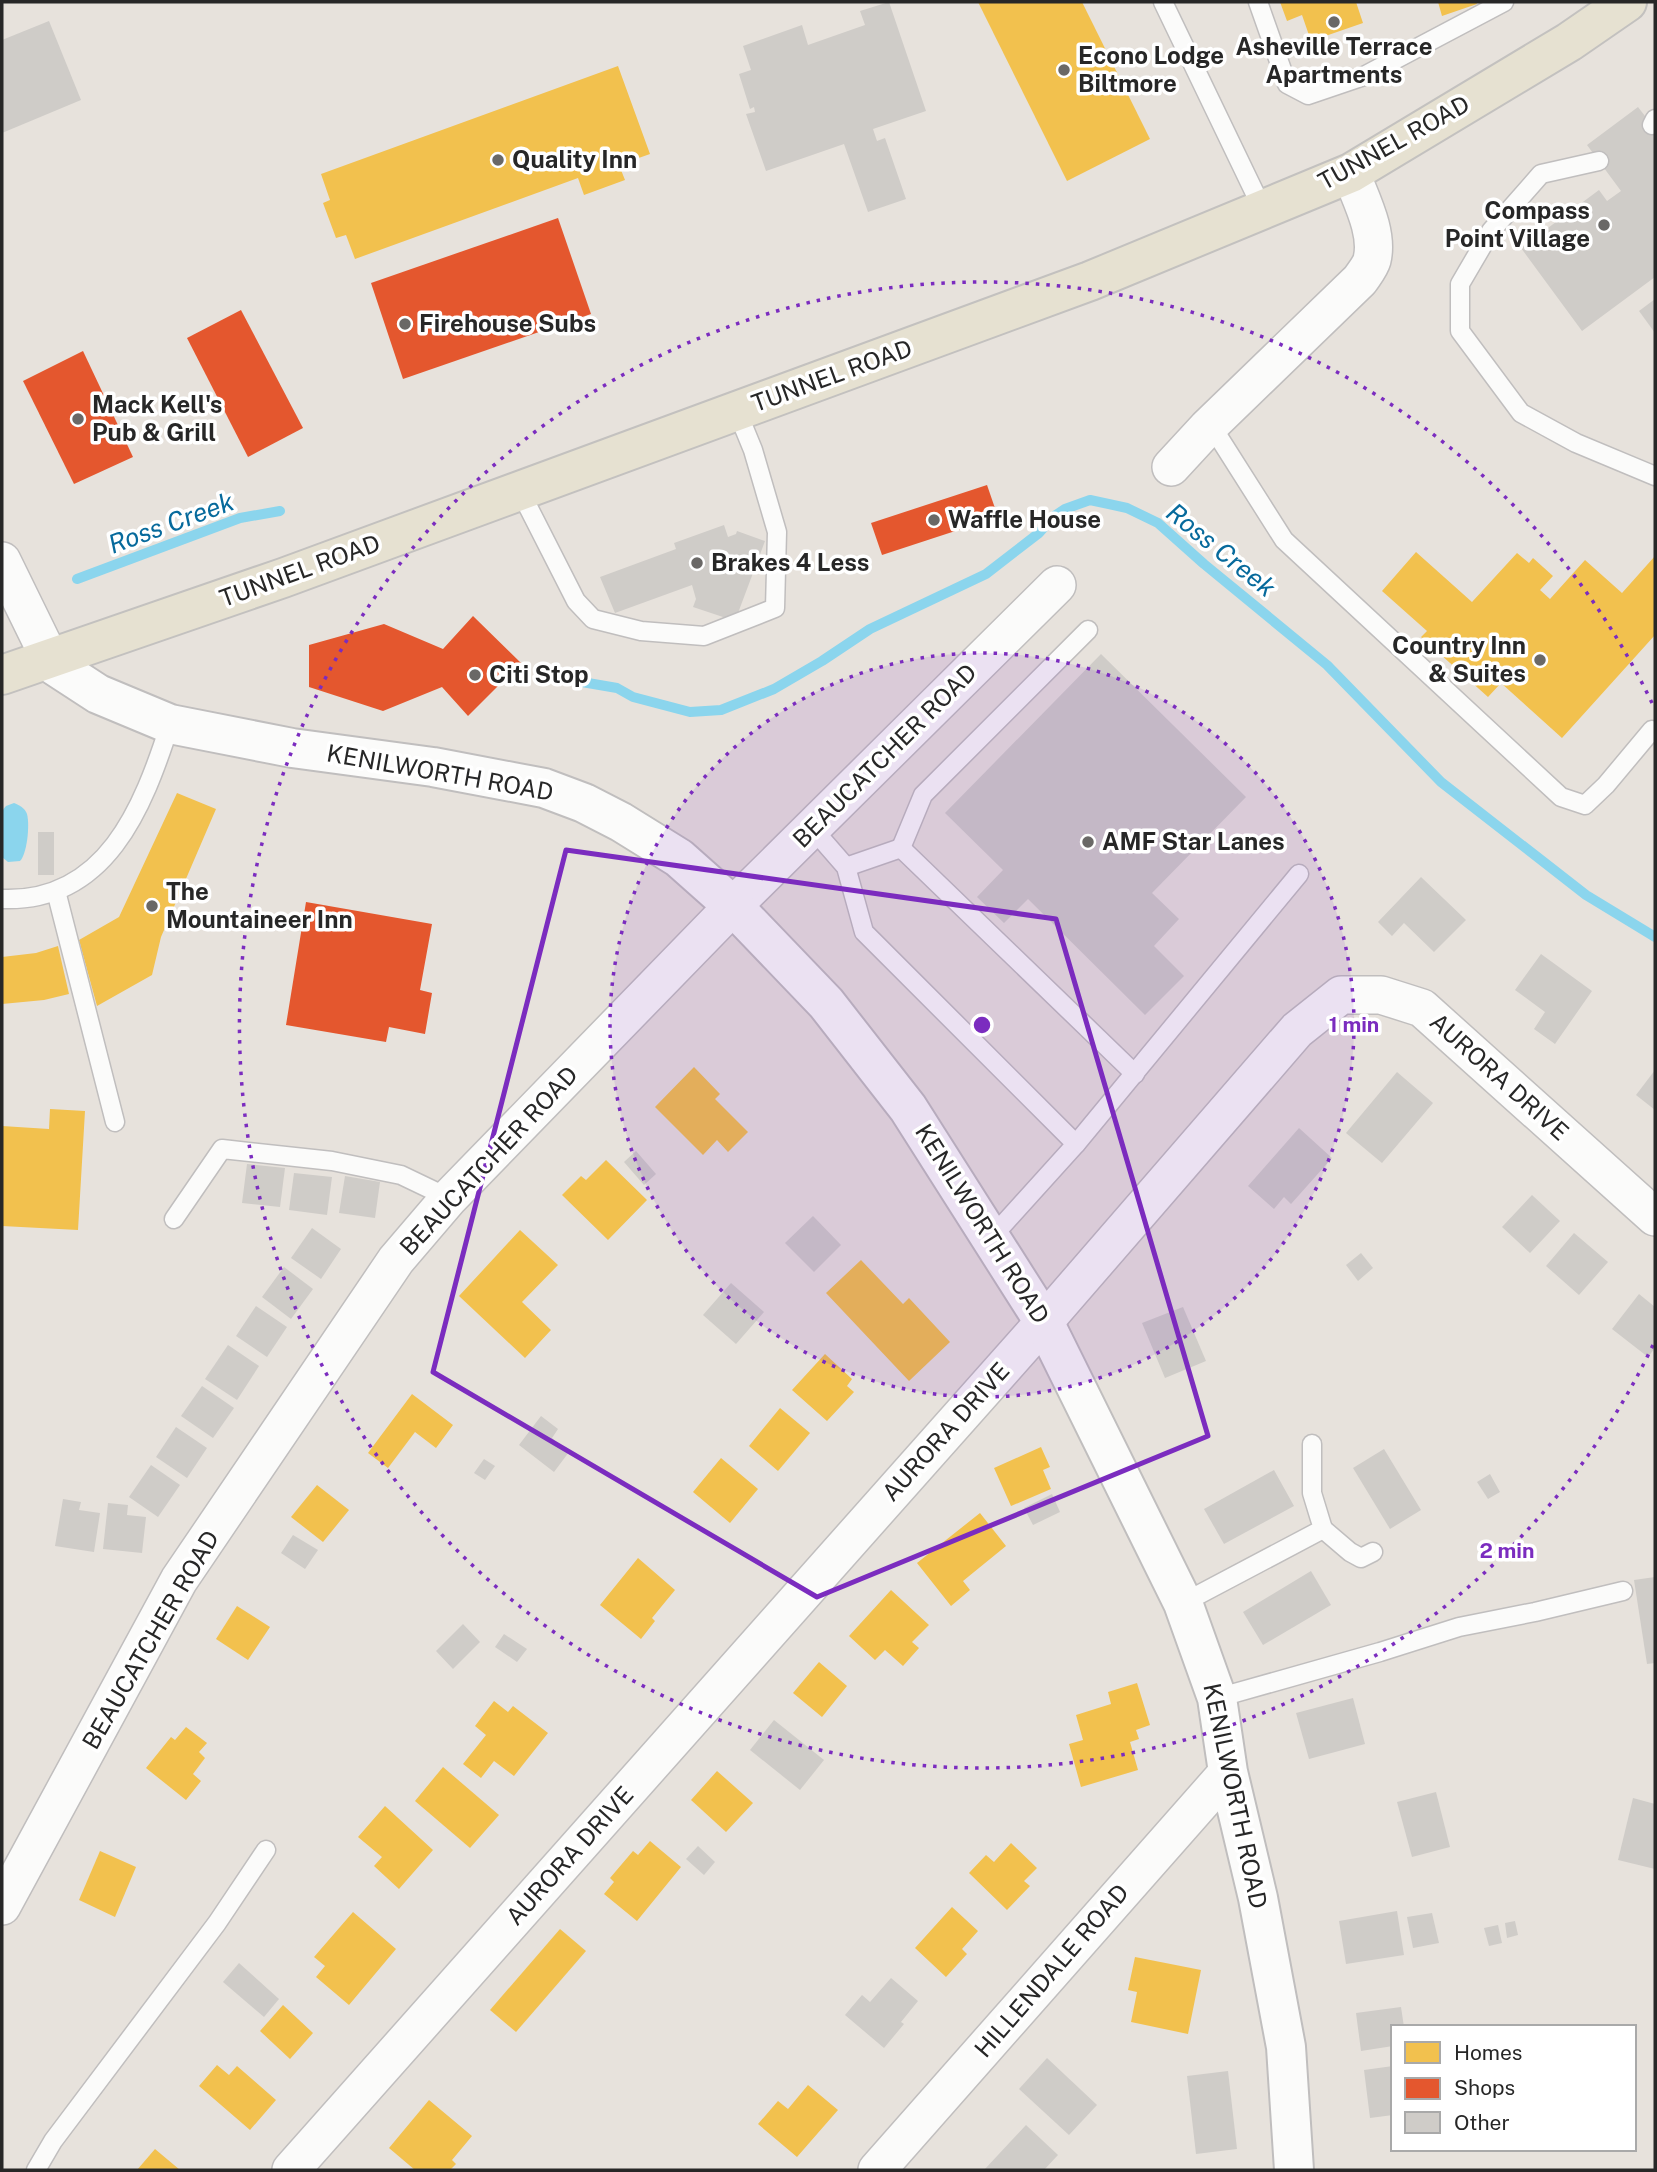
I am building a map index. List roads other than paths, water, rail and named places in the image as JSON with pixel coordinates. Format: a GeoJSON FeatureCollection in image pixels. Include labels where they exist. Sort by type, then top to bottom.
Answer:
{"type":"FeatureCollection","features":[{"type":"Feature","properties":{"kind":"main road","name":"TUNNEL ROAD"},"geometry":{"type":"LineString","coordinates":[[2,675],[53,662],[1090,281],[1351,173],[1569,41],[1627,2]]}},
{"type":"Feature","properties":{"kind":"street"},"geometry":{"type":"LineString","coordinates":[[1171,467],[1360,280],[1372,260],[1372,238],[1351,173]]}},
{"type":"Feature","properties":{"kind":"street"},"geometry":{"type":"LineString","coordinates":[[2,561],[53,662]]}},
{"type":"Feature","properties":{"kind":"street","name":"BEAUCATCHER ROAD"},"geometry":{"type":"LineString","coordinates":[[2,1906],[179,1580],[396,1260],[449,1198],[733,906],[1058,585]]}},
{"type":"Feature","properties":{"kind":"street","name":"KENILWORTH ROAD"},"geometry":{"type":"LineString","coordinates":[[53,662],[81,700],[105,719],[128,726],[152,728],[170,724],[292,748],[433,767],[544,788],[584,803],[679,858],[733,906],[826,1003],[908,1108],[1044,1322],[1183,1602],[1217,1698],[1228,1772],[1258,1898],[1286,2047],[1294,2170]]}},
{"type":"Feature","properties":{"kind":"street","name":"AURORA DRIVE"},"geometry":{"type":"LineString","coordinates":[[291,2170],[1044,1322],[1297,1030],[1341,995],[1381,995],[1422,1008],[1655,1217]]}},
{"type":"Feature","properties":{"kind":"street","name":"HILLENDALE ROAD"},"geometry":{"type":"LineString","coordinates":[[877,2170],[1228,1772]]}},
{"type":"Feature","properties":{"kind":"lane"},"geometry":{"type":"LineString","coordinates":[[1163,2],[1263,209]]}},
{"type":"Feature","properties":{"kind":"lane"},"geometry":{"type":"LineString","coordinates":[[1258,2],[1287,84],[1308,95],[1364,76],[1504,2]]}},
{"type":"Feature","properties":{"kind":"lane"},"geometry":{"type":"LineString","coordinates":[[1600,161],[1541,174],[1491,231],[1460,284],[1460,331],[1521,413],[1576,443],[1655,476]]}},
{"type":"Feature","properties":{"kind":"lane"},"geometry":{"type":"LineString","coordinates":[[520,491],[576,601],[593,619],[641,631],[704,636],[775,608],[776,532],[753,450],[737,411]]}},
{"type":"Feature","properties":{"kind":"lane"},"geometry":{"type":"LineString","coordinates":[[1211,425],[1284,540],[1561,797],[1585,805],[1606,785],[1652,730]]}},
{"type":"Feature","properties":{"kind":"lane"},"geometry":{"type":"LineString","coordinates":[[846,867],[901,848],[923,795],[1088,630]]}},
{"type":"Feature","properties":{"kind":"lane"},"geometry":{"type":"LineString","coordinates":[[2,899],[30,899],[56,891],[92,870],[120,839],[146,789],[170,724]]}},
{"type":"Feature","properties":{"kind":"lane"},"geometry":{"type":"LineString","coordinates":[[812,828],[846,867],[864,932],[1076,1144]]}},
{"type":"Feature","properties":{"kind":"lane"},"geometry":{"type":"LineString","coordinates":[[901,848],[1135,1074]]}},
{"type":"Feature","properties":{"kind":"lane"},"geometry":{"type":"LineString","coordinates":[[991,1238],[1076,1144],[1299,874]]}},
{"type":"Feature","properties":{"kind":"lane"},"geometry":{"type":"LineString","coordinates":[[56,891],[115,1122]]}},
{"type":"Feature","properties":{"kind":"lane"},"geometry":{"type":"LineString","coordinates":[[174,1219],[222,1149],[332,1161],[401,1175],[449,1198]]}},
{"type":"Feature","properties":{"kind":"lane"},"geometry":{"type":"LineString","coordinates":[[1312,1444],[1312,1493],[1323,1529],[1361,1558],[1373,1552]]}},
{"type":"Feature","properties":{"kind":"lane"},"geometry":{"type":"LineString","coordinates":[[1183,1602],[1323,1529]]}},
{"type":"Feature","properties":{"kind":"lane"},"geometry":{"type":"LineString","coordinates":[[1217,1698],[1380,1653],[1459,1627],[1623,1591]]}},
{"type":"Feature","properties":{"kind":"lane"},"geometry":{"type":"LineString","coordinates":[[36,2170],[61,2130],[217,1923],[266,1850]]}},
{"type":"Feature","properties":{"kind":"water"},"geometry":{"type":"Polygon","coordinates":[[[14,803],[27,814],[27,839],[20,861],[8,862],[2,857],[2,811],[14,803]]]}},
{"type":"Feature","properties":{"kind":"waterway","name":"Ross Creek"},"geometry":{"type":"LineString","coordinates":[[582,682],[617,688],[633,697],[690,712],[721,710],[774,689],[870,629],[986,574],[1065,509],[1090,500],[1127,508],[1158,523],[1327,665],[1441,782],[1586,895],[1655,937]]}},
{"type":"Feature","properties":{"kind":"waterway","name":"Ross Creek"},"geometry":{"type":"LineString","coordinates":[[77,579],[240,518],[280,511]]}},
{"type":"Feature","properties":{"kind":"place","name":"Asheville Terrace Apartments"},"geometry":{"type":"Point","coordinates":[1334,22]}},
{"type":"Feature","properties":{"kind":"place","name":"Econo Lodge Biltmore"},"geometry":{"type":"Point","coordinates":[1064,70]}},
{"type":"Feature","properties":{"kind":"place","name":"Quality Inn"},"geometry":{"type":"Point","coordinates":[498,160]}},
{"type":"Feature","properties":{"kind":"place","name":"Compass Point Village"},"geometry":{"type":"Point","coordinates":[1604,225]}},
{"type":"Feature","properties":{"kind":"place","name":"Firehouse Subs"},"geometry":{"type":"Point","coordinates":[405,324]}},
{"type":"Feature","properties":{"kind":"place","name":"Mack Kell's Pub & Grill"},"geometry":{"type":"Point","coordinates":[78,419]}},
{"type":"Feature","properties":{"kind":"place","name":"Waffle House"},"geometry":{"type":"Point","coordinates":[934,520]}},
{"type":"Feature","properties":{"kind":"place","name":"Brakes 4 Less"},"geometry":{"type":"Point","coordinates":[697,563]}},
{"type":"Feature","properties":{"kind":"place","name":"Country Inn & Suites"},"geometry":{"type":"Point","coordinates":[1540,660]}},
{"type":"Feature","properties":{"kind":"place","name":"Citi Stop"},"geometry":{"type":"Point","coordinates":[475,675]}},
{"type":"Feature","properties":{"kind":"place","name":"AMF Star Lanes"},"geometry":{"type":"Point","coordinates":[1088,842]}},
{"type":"Feature","properties":{"kind":"place","name":"The Mountaineer Inn"},"geometry":{"type":"Point","coordinates":[152,906]}}]}
